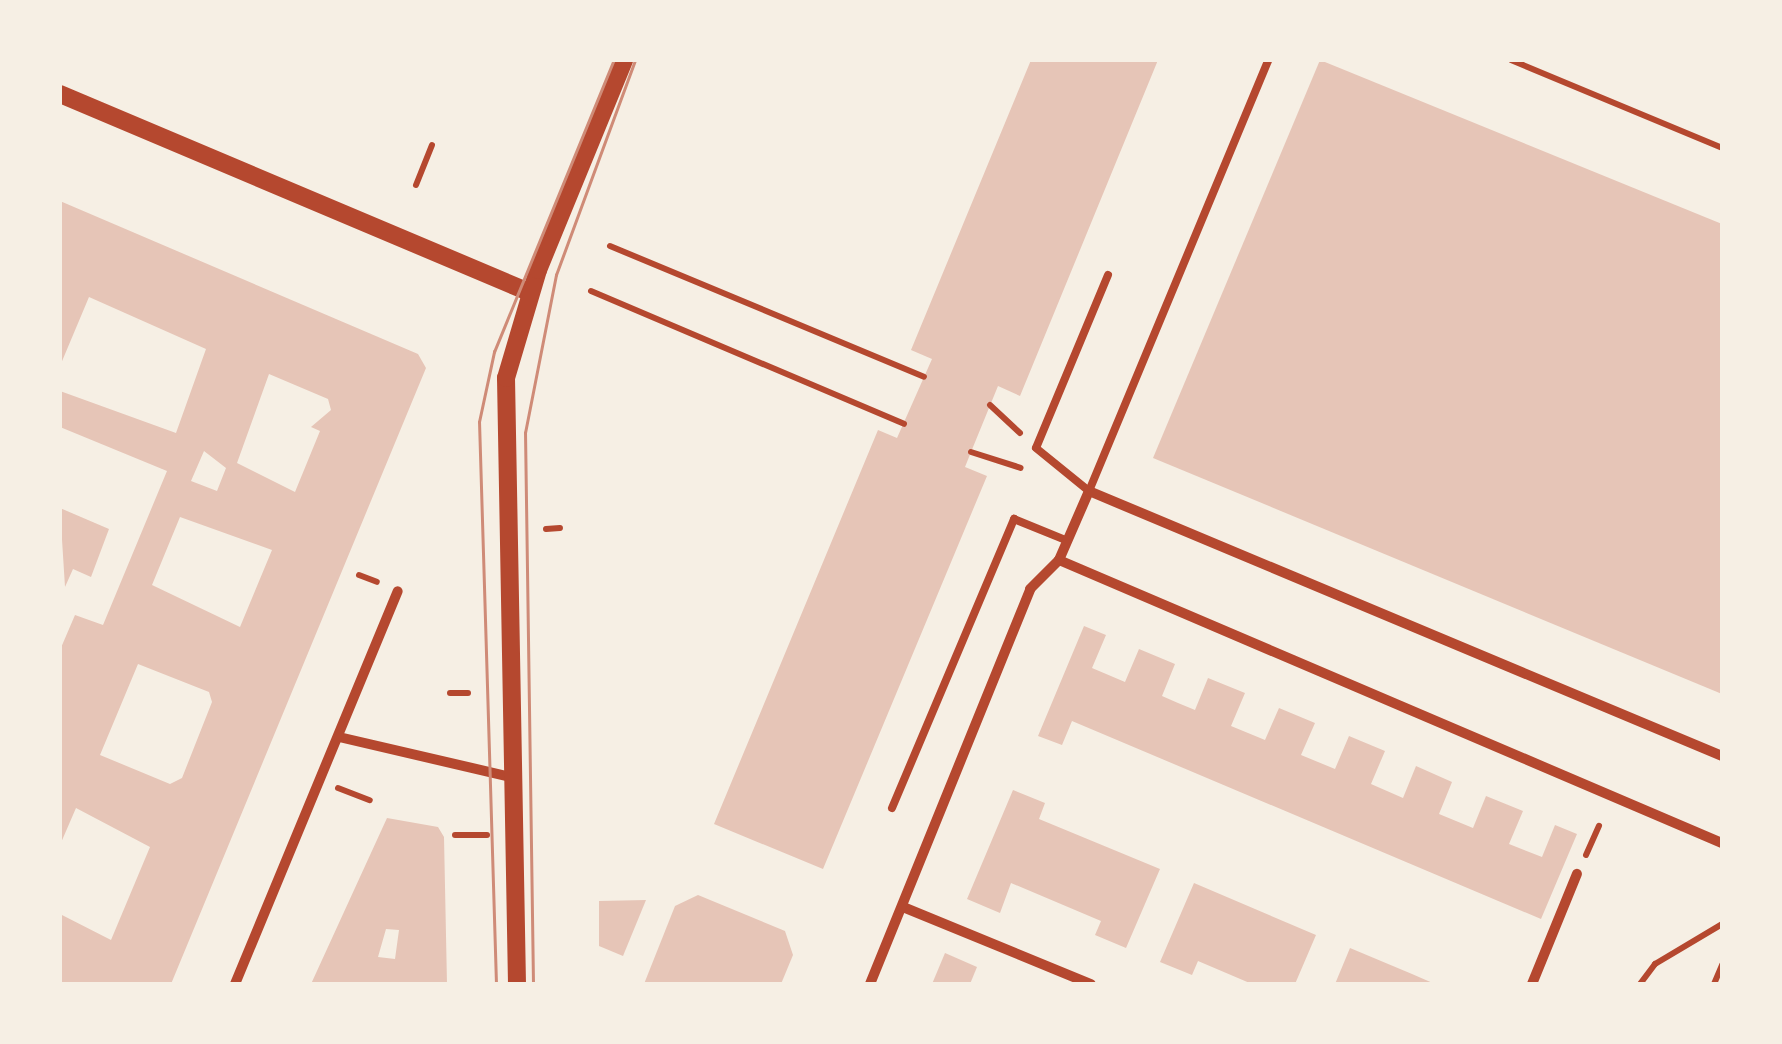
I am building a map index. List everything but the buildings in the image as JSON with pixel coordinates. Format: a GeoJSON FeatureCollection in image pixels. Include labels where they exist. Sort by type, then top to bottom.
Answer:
{"type":"FeatureCollection","features":[{"type":"Feature","properties":{"kind":"street"},"geometry":{"type":"LineString","coordinates":[[517,984],[506,378],[530,292],[624,60]]}},
{"type":"Feature","properties":{"kind":"street"},"geometry":{"type":"LineString","coordinates":[[60,94],[530,292]]}},
{"type":"Feature","properties":{"kind":"street"},"geometry":{"type":"LineString","coordinates":[[870,984],[1030,590],[1059,560],[1089,490],[1722,756]]}},
{"type":"Feature","properties":{"kind":"street"},"geometry":{"type":"LineString","coordinates":[[1059,560],[1722,843]]}},
{"type":"Feature","properties":{"kind":"street"},"geometry":{"type":"LineString","coordinates":[[235,984],[398,591]]}},
{"type":"Feature","properties":{"kind":"street"},"geometry":{"type":"LineString","coordinates":[[339,737],[511,778]]}},
{"type":"Feature","properties":{"kind":"street"},"geometry":{"type":"LineString","coordinates":[[1532,984],[1577,874]]}},
{"type":"Feature","properties":{"kind":"street"},"geometry":{"type":"LineString","coordinates":[[903,907],[1090,984]]}},
{"type":"Feature","properties":{"kind":"lane"},"geometry":{"type":"LineString","coordinates":[[1108,275],[1036,448],[1089,490],[1268,60]]}},
{"type":"Feature","properties":{"kind":"lane"},"geometry":{"type":"LineString","coordinates":[[892,808],[1014,520],[1068,541]]}},
{"type":"Feature","properties":{"kind":"path"},"geometry":{"type":"LineString","coordinates":[[1510,60],[1722,148]]}},
{"type":"Feature","properties":{"kind":"path"},"geometry":{"type":"LineString","coordinates":[[416,185],[432,145]]}},
{"type":"Feature","properties":{"kind":"path"},"geometry":{"type":"LineString","coordinates":[[610,246],[924,377]]}},
{"type":"Feature","properties":{"kind":"path"},"geometry":{"type":"LineString","coordinates":[[590,291],[904,424]]}},
{"type":"Feature","properties":{"kind":"path"},"geometry":{"type":"LineString","coordinates":[[990,406],[1036,448]]}},
{"type":"Feature","properties":{"kind":"path"},"geometry":{"type":"LineString","coordinates":[[546,529],[560,528]]}},
{"type":"Feature","properties":{"kind":"path"},"geometry":{"type":"LineString","coordinates":[[450,693],[468,692]]}},
{"type":"Feature","properties":{"kind":"path"},"geometry":{"type":"LineString","coordinates":[[1640,984],[1655,964],[1722,924]]}},
{"type":"Feature","properties":{"kind":"path"},"geometry":{"type":"LineString","coordinates":[[1714,984],[1722,965]]}},
{"type":"Feature","properties":{"kind":"tram line"},"geometry":{"type":"LineString","coordinates":[[496,984],[479,422],[494,352],[614,60]]}},
{"type":"Feature","properties":{"kind":"tram line"},"geometry":{"type":"LineString","coordinates":[[533,984],[525,433],[556,275],[635,60]]}}]}
